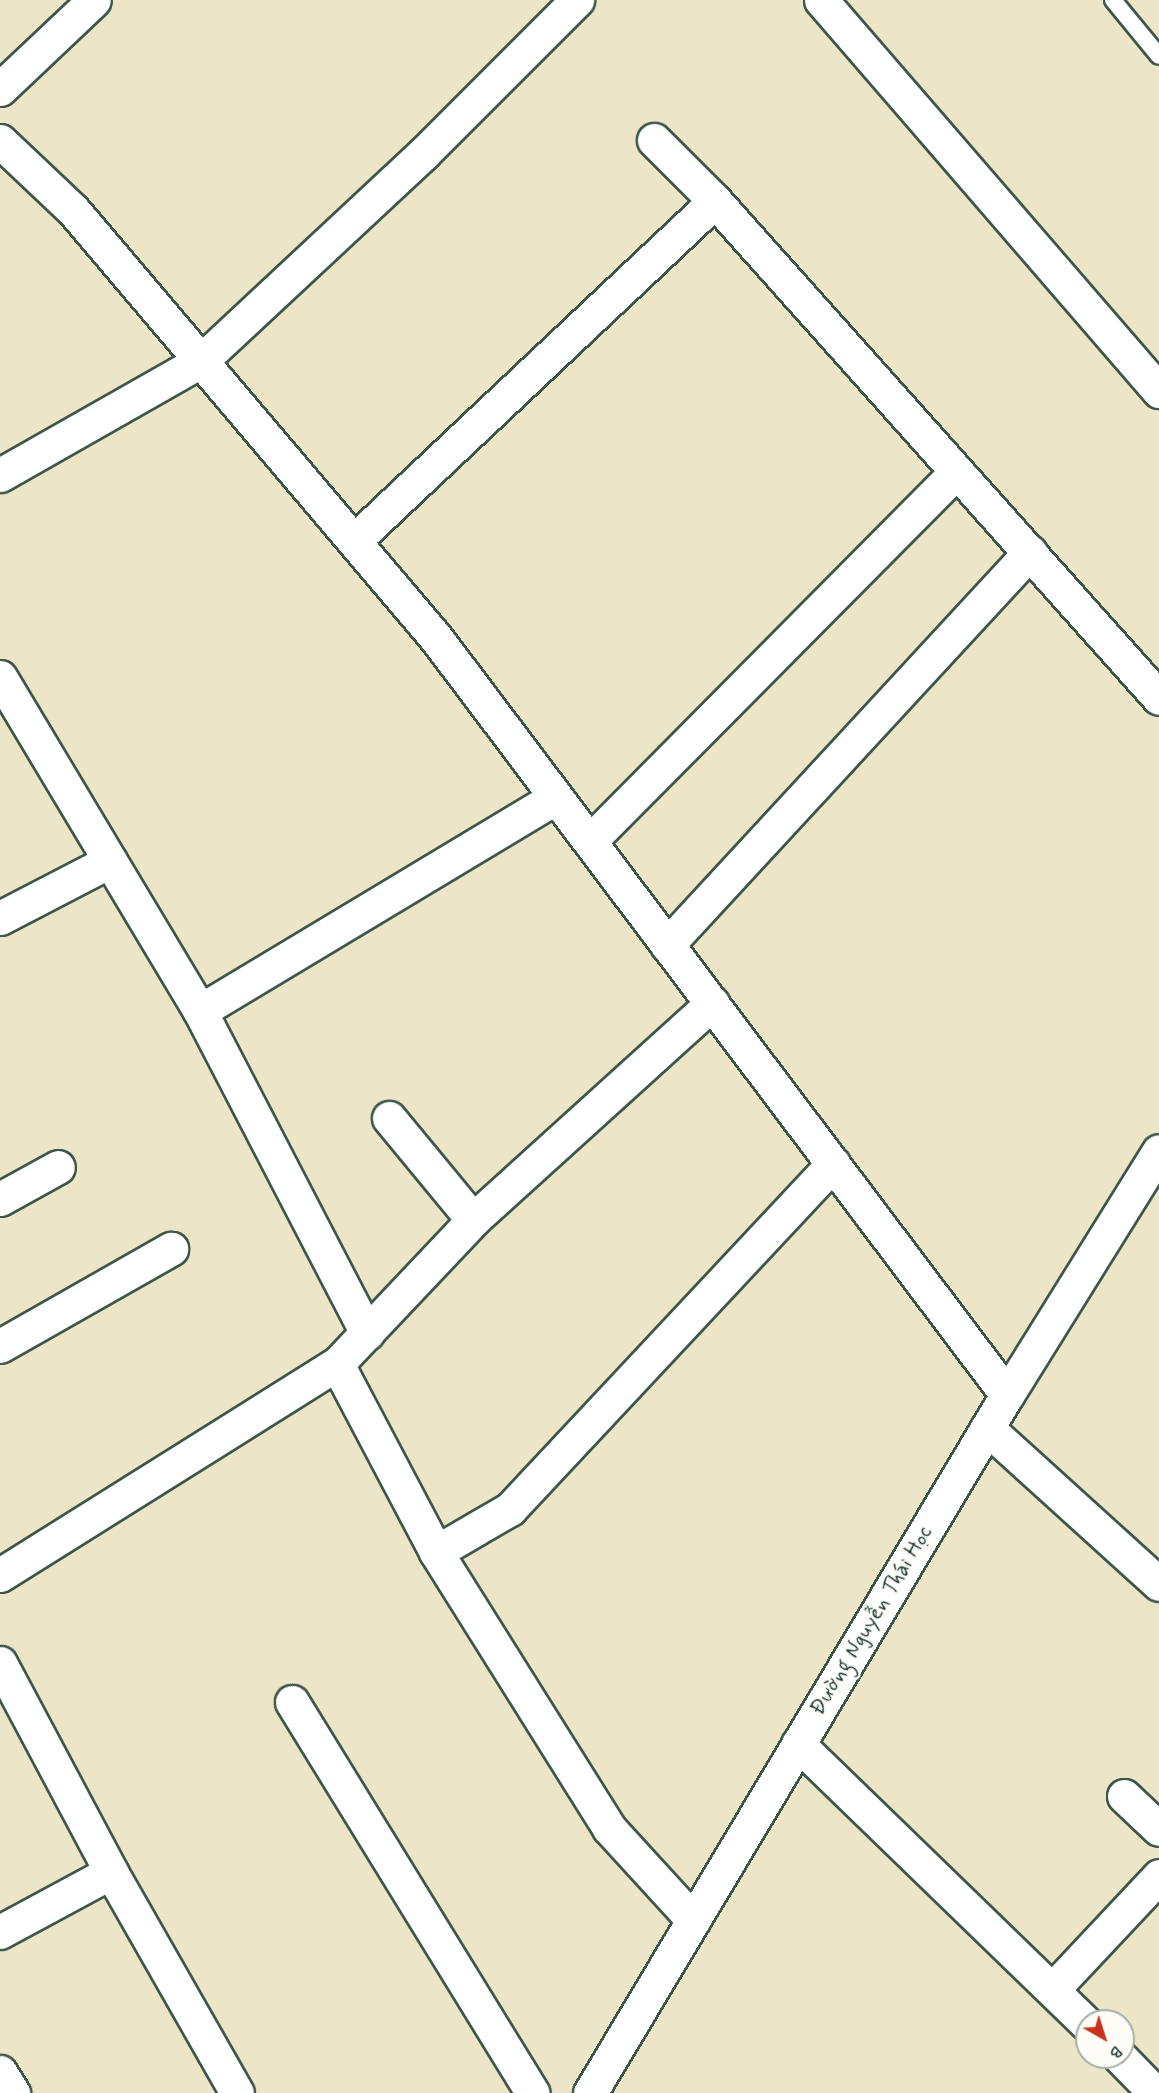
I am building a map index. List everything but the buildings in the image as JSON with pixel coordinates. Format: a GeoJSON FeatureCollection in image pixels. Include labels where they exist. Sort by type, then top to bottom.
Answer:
{"type":"FeatureCollection","features":[{"type":"Feature","properties":{"kind":"street"},"geometry":{"type":"LineString","coordinates":[[3,80],[94,0]]}},
{"type":"Feature","properties":{"kind":"street"},"geometry":{"type":"LineString","coordinates":[[0,475],[201,361],[423,154],[577,0]]}},
{"type":"Feature","properties":{"kind":"street"},"geometry":{"type":"LineString","coordinates":[[821,0],[1159,391]]}},
{"type":"Feature","properties":{"kind":"street"},"geometry":{"type":"LineString","coordinates":[[654,140],[715,201],[1159,698]]}},
{"type":"Feature","properties":{"kind":"street"},"geometry":{"type":"LineString","coordinates":[[0,141],[73,210],[436,638],[1007,1395]]}},
{"type":"Feature","properties":{"kind":"street"},"geometry":{"type":"LineString","coordinates":[[354,541],[715,201]]}},
{"type":"Feature","properties":{"kind":"street"},"geometry":{"type":"LineString","coordinates":[[590,842],[956,472]]}},
{"type":"Feature","properties":{"kind":"street"},"geometry":{"type":"LineString","coordinates":[[666,945],[1030,552]]}},
{"type":"Feature","properties":{"kind":"street"},"geometry":{"type":"LineString","coordinates":[[0,677],[200,1011],[367,1333]]}},
{"type":"Feature","properties":{"kind":"street"},"geometry":{"type":"LineString","coordinates":[[200,1011],[556,797]]}},
{"type":"Feature","properties":{"kind":"street"},"geometry":{"type":"LineString","coordinates":[[0,918],[110,861]]}},
{"type":"Feature","properties":{"kind":"street"},"geometry":{"type":"LineString","coordinates":[[0,1575],[337,1364],[473,1220],[712,1003]]}},
{"type":"Feature","properties":{"kind":"street"},"geometry":{"type":"LineString","coordinates":[[389,1118],[473,1220]]}},
{"type":"Feature","properties":{"kind":"street","name":"Đường Nguyễn Thái Học"},"geometry":{"type":"LineString","coordinates":[[590,2093],[987,1428],[1159,1151]]}},
{"type":"Feature","properties":{"kind":"street"},"geometry":{"type":"LineString","coordinates":[[436,1552],[510,1509],[833,1164]]}},
{"type":"Feature","properties":{"kind":"street"},"geometry":{"type":"LineString","coordinates":[[0,1199],[58,1167]]}},
{"type":"Feature","properties":{"kind":"street"},"geometry":{"type":"LineString","coordinates":[[0,1346],[171,1249]]}},
{"type":"Feature","properties":{"kind":"street"},"geometry":{"type":"LineString","coordinates":[[337,1364],[436,1552],[609,1828],[693,1920]]}},
{"type":"Feature","properties":{"kind":"street"},"geometry":{"type":"LineString","coordinates":[[987,1428],[1159,1584]]}},
{"type":"Feature","properties":{"kind":"street"},"geometry":{"type":"LineString","coordinates":[[0,1663],[111,1872],[237,2093]]}},
{"type":"Feature","properties":{"kind":"street"},"geometry":{"type":"LineString","coordinates":[[292,1702],[532,2093]]}},
{"type":"Feature","properties":{"kind":"street"},"geometry":{"type":"LineString","coordinates":[[798,1744],[1075,2012]]}},
{"type":"Feature","properties":{"kind":"street"},"geometry":{"type":"LineString","coordinates":[[1124,1796],[1159,1829]]}},
{"type":"Feature","properties":{"kind":"street"},"geometry":{"type":"LineString","coordinates":[[0,1932],[111,1872]]}},
{"type":"Feature","properties":{"kind":"street"},"geometry":{"type":"LineString","coordinates":[[1053,1989],[1159,1876]]}},
{"type":"Feature","properties":{"kind":"street"},"geometry":{"type":"LineString","coordinates":[[1132,2069],[1155,2093]]}},
{"type":"Feature","properties":{"kind":"street"},"geometry":{"type":"LineString","coordinates":[[0,2072],[13,2093]]}},
{"type":"Feature","properties":{"kind":"lane"},"geometry":{"type":"LineString","coordinates":[[1113,0],[1159,56]]}}]}
